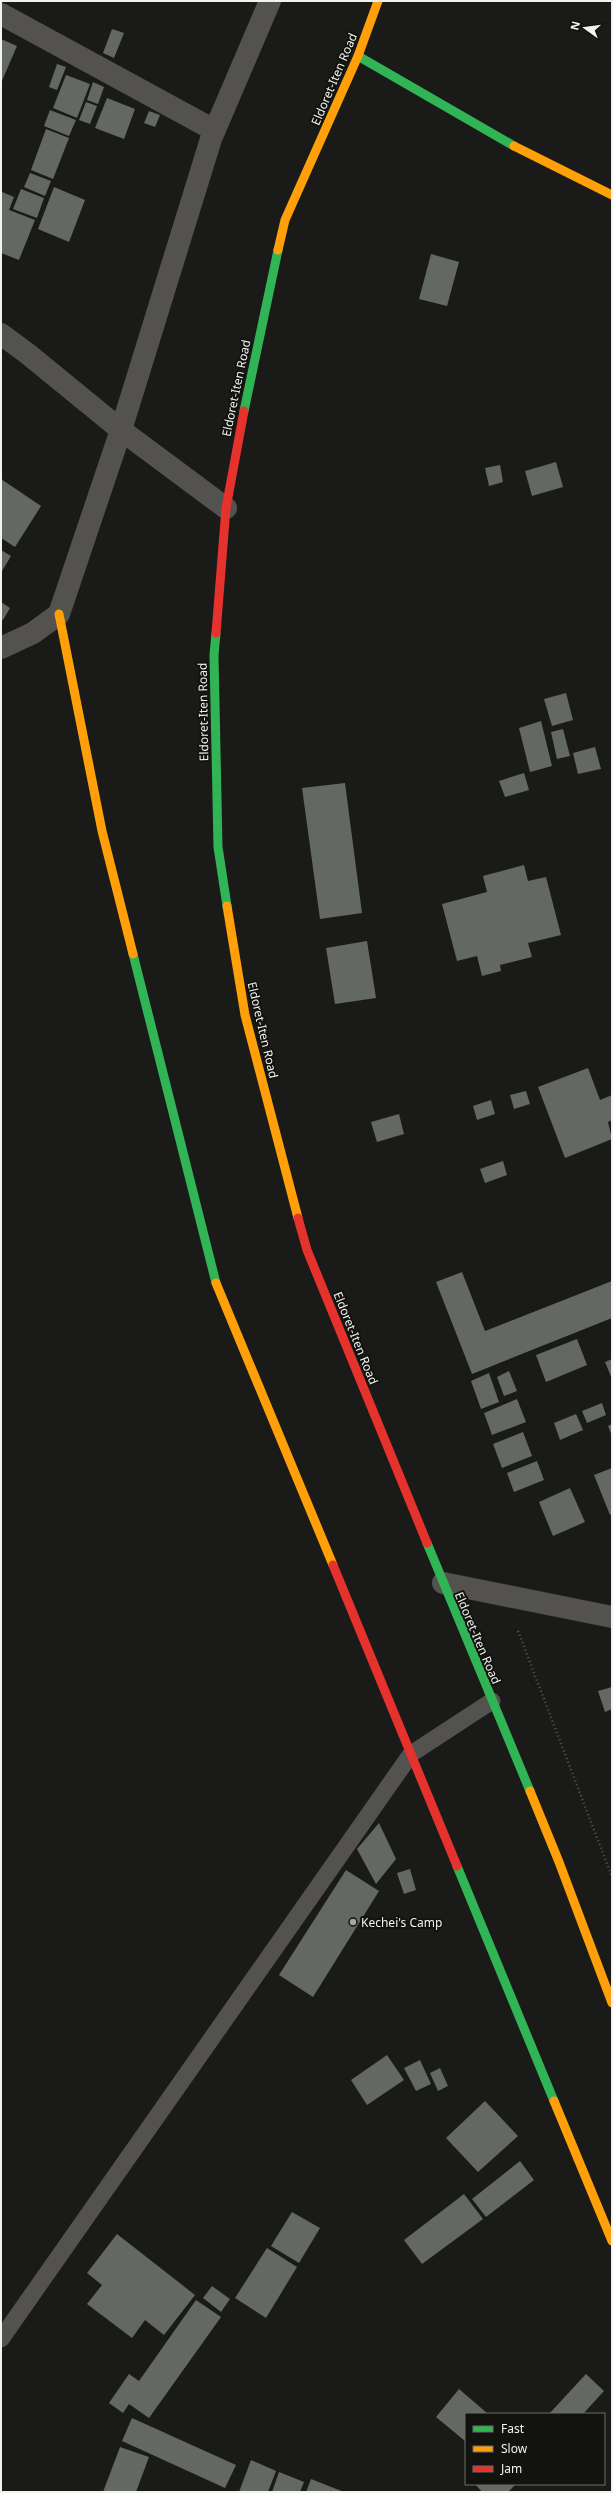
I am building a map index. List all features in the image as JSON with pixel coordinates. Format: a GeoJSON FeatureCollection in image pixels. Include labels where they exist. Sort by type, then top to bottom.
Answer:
{"type":"FeatureCollection","features":[{"type":"Feature","properties":{"kind":"main road","name":"Eldoret-Iten Road"},"geometry":{"type":"LineString","coordinates":[[378,1],[358,56],[285,220],[238,437],[226,508],[214,655],[218,847],[245,1014],[307,1250],[442,1583],[560,1862],[612,2003]]}},
{"type":"Feature","properties":{"kind":"main road"},"geometry":{"type":"LineString","coordinates":[[358,56],[518,148],[612,195]]}},
{"type":"Feature","properties":{"kind":"main road"},"geometry":{"type":"LineString","coordinates":[[59,614],[102,831],[212,1273],[612,2241]]}},
{"type":"Feature","properties":{"kind":"street"},"geometry":{"type":"LineString","coordinates":[[1,648],[33,633],[59,614],[121,430],[214,130],[270,1]]}},
{"type":"Feature","properties":{"kind":"street"},"geometry":{"type":"LineString","coordinates":[[1,14],[214,130]]}},
{"type":"Feature","properties":{"kind":"street"},"geometry":{"type":"LineString","coordinates":[[1,334],[28,354],[121,430],[226,508]]}},
{"type":"Feature","properties":{"kind":"street"},"geometry":{"type":"LineString","coordinates":[[442,1583],[505,1597],[612,1617]]}},
{"type":"Feature","properties":{"kind":"lane"},"geometry":{"type":"LineString","coordinates":[[1,2339],[411,1754],[492,1701]]}},
{"type":"Feature","properties":{"kind":"path"},"geometry":{"type":"LineString","coordinates":[[505,1597],[612,1878]]}},
{"type":"Feature","properties":{"kind":"building"},"geometry":{"type":"Polygon","coordinates":[[[112,29],[124,33],[114,58],[103,53],[112,29]]]}},
{"type":"Feature","properties":{"kind":"building"},"geometry":{"type":"Polygon","coordinates":[[[1,39],[17,46],[1,83],[1,39]]]}},
{"type":"Feature","properties":{"kind":"building"},"geometry":{"type":"Polygon","coordinates":[[[57,64],[66,67],[57,90],[49,87],[57,64]]]}},
{"type":"Feature","properties":{"kind":"building"},"geometry":{"type":"Polygon","coordinates":[[[66,75],[90,84],[77,118],[53,108],[66,75]]]}},
{"type":"Feature","properties":{"kind":"building"},"geometry":{"type":"Polygon","coordinates":[[[93,82],[104,87],[98,104],[87,100],[93,82]]]}},
{"type":"Feature","properties":{"kind":"building"},"geometry":{"type":"Polygon","coordinates":[[[107,98],[135,109],[124,139],[95,128],[107,98]]]}},
{"type":"Feature","properties":{"kind":"building"},"geometry":{"type":"Polygon","coordinates":[[[86,102],[97,106],[90,124],[79,120],[86,102]]]}},
{"type":"Feature","properties":{"kind":"building"},"geometry":{"type":"Polygon","coordinates":[[[50,110],[76,120],[69,136],[44,126],[50,110]]]}},
{"type":"Feature","properties":{"kind":"building"},"geometry":{"type":"Polygon","coordinates":[[[149,111],[160,115],[155,127],[144,123],[149,111]]]}},
{"type":"Feature","properties":{"kind":"building"},"geometry":{"type":"Polygon","coordinates":[[[46,129],[69,138],[53,179],[31,170],[46,129]]]}},
{"type":"Feature","properties":{"kind":"building"},"geometry":{"type":"Polygon","coordinates":[[[30,173],[51,181],[45,196],[24,187],[30,173]]]}},
{"type":"Feature","properties":{"kind":"building"},"geometry":{"type":"Polygon","coordinates":[[[54,187],[85,200],[69,242],[38,229],[54,187]]]}},
{"type":"Feature","properties":{"kind":"building"},"geometry":{"type":"Polygon","coordinates":[[[21,189],[44,198],[37,218],[13,209],[21,189]]]}},
{"type":"Feature","properties":{"kind":"building"},"geometry":{"type":"Polygon","coordinates":[[[2,192],[14,197],[9,210],[35,220],[19,260],[1,253],[2,192]]]}},
{"type":"Feature","properties":{"kind":"building"},"geometry":{"type":"Polygon","coordinates":[[[431,254],[459,262],[447,306],[419,299],[431,254]]]}},
{"type":"Feature","properties":{"kind":"building"},"geometry":{"type":"Polygon","coordinates":[[[556,462],[563,487],[532,496],[525,471],[556,462]]]}},
{"type":"Feature","properties":{"kind":"building"},"geometry":{"type":"Polygon","coordinates":[[[500,465],[503,482],[489,486],[485,468],[500,465]]]}},
{"type":"Feature","properties":{"kind":"building"},"geometry":{"type":"Polygon","coordinates":[[[1,479],[41,506],[15,547],[1,538],[1,479]]]}},
{"type":"Feature","properties":{"kind":"building"},"geometry":{"type":"Polygon","coordinates":[[[1,550],[11,556],[2,571],[1,570],[1,550]]]}},
{"type":"Feature","properties":{"kind":"building"},"geometry":{"type":"Polygon","coordinates":[[[1,602],[10,608],[3,620],[1,619],[1,602]]]}},
{"type":"Feature","properties":{"kind":"building"},"geometry":{"type":"Polygon","coordinates":[[[566,693],[573,720],[552,726],[544,699],[566,693]]]}},
{"type":"Feature","properties":{"kind":"building"},"geometry":{"type":"Polygon","coordinates":[[[541,721],[552,766],[530,772],[519,728],[541,721]]]}},
{"type":"Feature","properties":{"kind":"building"},"geometry":{"type":"Polygon","coordinates":[[[563,729],[570,756],[557,759],[551,732],[563,729]]]}},
{"type":"Feature","properties":{"kind":"building"},"geometry":{"type":"Polygon","coordinates":[[[595,747],[601,769],[578,774],[573,753],[595,747]]]}},
{"type":"Feature","properties":{"kind":"building"},"geometry":{"type":"Polygon","coordinates":[[[524,773],[529,790],[505,797],[499,781],[524,773]]]}},
{"type":"Feature","properties":{"kind":"building"},"geometry":{"type":"Polygon","coordinates":[[[345,783],[362,913],[320,919],[302,788],[345,783]]]}},
{"type":"Feature","properties":{"kind":"building"},"geometry":{"type":"Polygon","coordinates":[[[524,865],[528,881],[546,877],[561,935],[528,943],[532,957],[500,965],[501,971],[482,976],[477,956],[457,961],[442,904],[487,892],[483,876],[524,865]]]}},
{"type":"Feature","properties":{"kind":"building"},"geometry":{"type":"Polygon","coordinates":[[[367,941],[376,998],[335,1004],[326,948],[367,941]]]}},
{"type":"Feature","properties":{"kind":"building"},"geometry":{"type":"Polygon","coordinates":[[[588,1068],[600,1100],[612,1095],[612,1120],[608,1122],[612,1139],[565,1158],[538,1087],[588,1068]]]}},
{"type":"Feature","properties":{"kind":"building"},"geometry":{"type":"Polygon","coordinates":[[[526,1091],[530,1104],[514,1109],[510,1095],[526,1091]]]}},
{"type":"Feature","properties":{"kind":"building"},"geometry":{"type":"Polygon","coordinates":[[[491,1100],[495,1114],[477,1120],[473,1106],[491,1100]]]}},
{"type":"Feature","properties":{"kind":"building"},"geometry":{"type":"Polygon","coordinates":[[[399,1114],[404,1134],[377,1142],[371,1122],[399,1114]]]}},
{"type":"Feature","properties":{"kind":"building"},"geometry":{"type":"Polygon","coordinates":[[[503,1161],[507,1175],[485,1183],[480,1169],[503,1161]]]}},
{"type":"Feature","properties":{"kind":"building"},"geometry":{"type":"Polygon","coordinates":[[[462,1272],[485,1331],[612,1281],[612,1318],[472,1374],[436,1282],[462,1272]]]}},
{"type":"Feature","properties":{"kind":"building"},"geometry":{"type":"Polygon","coordinates":[[[577,1339],[587,1365],[546,1382],[536,1355],[577,1339]]]}},
{"type":"Feature","properties":{"kind":"building"},"geometry":{"type":"Polygon","coordinates":[[[612,1359],[612,1379],[605,1362],[612,1359]]]}},
{"type":"Feature","properties":{"kind":"building"},"geometry":{"type":"Polygon","coordinates":[[[509,1371],[517,1391],[504,1396],[497,1377],[509,1371]]]}},
{"type":"Feature","properties":{"kind":"building"},"geometry":{"type":"Polygon","coordinates":[[[489,1373],[499,1402],[481,1409],[471,1381],[489,1373]]]}},
{"type":"Feature","properties":{"kind":"building"},"geometry":{"type":"Polygon","coordinates":[[[517,1399],[526,1422],[492,1435],[484,1413],[517,1399]]]}},
{"type":"Feature","properties":{"kind":"building"},"geometry":{"type":"Polygon","coordinates":[[[602,1403],[606,1415],[587,1423],[582,1411],[602,1403]]]}},
{"type":"Feature","properties":{"kind":"building"},"geometry":{"type":"Polygon","coordinates":[[[576,1414],[583,1430],[560,1440],[554,1423],[576,1414]]]}},
{"type":"Feature","properties":{"kind":"building"},"geometry":{"type":"Polygon","coordinates":[[[612,1424],[612,1436],[608,1426],[612,1424]]]}},
{"type":"Feature","properties":{"kind":"building"},"geometry":{"type":"Polygon","coordinates":[[[523,1432],[532,1456],[502,1468],[493,1444],[523,1432]]]}},
{"type":"Feature","properties":{"kind":"building"},"geometry":{"type":"Polygon","coordinates":[[[537,1461],[544,1480],[514,1492],[507,1473],[537,1461]]]}},
{"type":"Feature","properties":{"kind":"building"},"geometry":{"type":"Polygon","coordinates":[[[612,1468],[612,1514],[610,1515],[594,1475],[612,1468]]]}},
{"type":"Feature","properties":{"kind":"building"},"geometry":{"type":"Polygon","coordinates":[[[570,1488],[585,1522],[553,1536],[539,1502],[570,1488]]]}},
{"type":"Feature","properties":{"kind":"building"},"geometry":{"type":"Polygon","coordinates":[[[612,1687],[612,1709],[605,1712],[598,1691],[612,1687]]]}},
{"type":"Feature","properties":{"kind":"building"},"geometry":{"type":"Polygon","coordinates":[[[379,1823],[396,1859],[376,1884],[357,1849],[379,1823]]]}},
{"type":"Feature","properties":{"kind":"building"},"geometry":{"type":"Polygon","coordinates":[[[410,1869],[416,1890],[404,1894],[397,1873],[410,1869]]]}},
{"type":"Feature","properties":{"kind":"building"},"geometry":{"type":"Polygon","coordinates":[[[346,1870],[379,1891],[313,1997],[279,1975],[346,1870]]]}},
{"type":"Feature","properties":{"kind":"building"},"geometry":{"type":"Polygon","coordinates":[[[387,2055],[404,2080],[367,2105],[351,2080],[387,2055]]]}},
{"type":"Feature","properties":{"kind":"building"},"geometry":{"type":"Polygon","coordinates":[[[420,2060],[431,2084],[416,2091],[404,2068],[420,2060]]]}},
{"type":"Feature","properties":{"kind":"building"},"geometry":{"type":"Polygon","coordinates":[[[440,2068],[448,2086],[438,2091],[430,2073],[440,2068]]]}},
{"type":"Feature","properties":{"kind":"building"},"geometry":{"type":"Polygon","coordinates":[[[485,2101],[518,2136],[478,2172],[446,2138],[485,2101]]]}},
{"type":"Feature","properties":{"kind":"building"},"geometry":{"type":"Polygon","coordinates":[[[520,2161],[534,2180],[486,2217],[472,2199],[520,2161]]]}},
{"type":"Feature","properties":{"kind":"building"},"geometry":{"type":"Polygon","coordinates":[[[464,2194],[483,2219],[422,2264],[404,2240],[464,2194]]]}},
{"type":"Feature","properties":{"kind":"building"},"geometry":{"type":"Polygon","coordinates":[[[292,2212],[320,2228],[299,2263],[271,2246],[292,2212]]]}},
{"type":"Feature","properties":{"kind":"building"},"geometry":{"type":"Polygon","coordinates":[[[117,2234],[195,2295],[164,2335],[145,2320],[132,2338],[87,2304],[102,2285],[87,2273],[117,2234]]]}},
{"type":"Feature","properties":{"kind":"building"},"geometry":{"type":"Polygon","coordinates":[[[267,2248],[297,2267],[266,2318],[235,2298],[267,2248]]]}},
{"type":"Feature","properties":{"kind":"building"},"geometry":{"type":"Polygon","coordinates":[[[212,2286],[230,2299],[221,2312],[203,2298],[212,2286]]]}},
{"type":"Feature","properties":{"kind":"building"},"geometry":{"type":"Polygon","coordinates":[[[196,2300],[221,2317],[149,2418],[129,2404],[123,2413],[109,2403],[129,2374],[139,2381],[196,2300]]]}},
{"type":"Feature","properties":{"kind":"building"},"geometry":{"type":"Polygon","coordinates":[[[586,2374],[604,2391],[584,2413],[550,2413],[586,2374]]]}},
{"type":"Feature","properties":{"kind":"building"},"geometry":{"type":"Polygon","coordinates":[[[459,2389],[487,2413],[465,2413],[465,2441],[436,2417],[459,2389]]]}},
{"type":"Feature","properties":{"kind":"building"},"geometry":{"type":"Polygon","coordinates":[[[132,2418],[236,2465],[225,2488],[122,2441],[132,2418]]]}},
{"type":"Feature","properties":{"kind":"building"},"geometry":{"type":"Polygon","coordinates":[[[120,2447],[149,2457],[136,2492],[103,2492],[120,2447]]]}},
{"type":"Feature","properties":{"kind":"building"},"geometry":{"type":"Polygon","coordinates":[[[251,2460],[276,2471],[268,2492],[239,2492],[251,2460]]]}},
{"type":"Feature","properties":{"kind":"building"},"geometry":{"type":"Polygon","coordinates":[[[279,2472],[304,2482],[300,2492],[272,2492],[279,2472]]]}},
{"type":"Feature","properties":{"kind":"building"},"geometry":{"type":"Polygon","coordinates":[[[311,2479],[344,2492],[306,2492],[311,2479]]]}},
{"type":"Feature","properties":{"kind":"building"},"geometry":{"type":"Polygon","coordinates":[[[476,2485],[515,2485],[508,2492],[482,2492],[476,2485]]]}},
{"type":"Feature","properties":{"kind":"traffic: fast"},"geometry":{"type":"LineString","coordinates":[[358,56],[514,146]]}},
{"type":"Feature","properties":{"kind":"traffic: fast"},"geometry":{"type":"LineString","coordinates":[[244,411],[278,250]]}},
{"type":"Feature","properties":{"kind":"traffic: fast"},"geometry":{"type":"LineString","coordinates":[[216,633],[214,655],[218,847],[227,906]]}},
{"type":"Feature","properties":{"kind":"traffic: fast"},"geometry":{"type":"LineString","coordinates":[[133,954],[216,1283]]}},
{"type":"Feature","properties":{"kind":"traffic: fast"},"geometry":{"type":"LineString","coordinates":[[427,1543],[530,1791]]}},
{"type":"Feature","properties":{"kind":"traffic: fast"},"geometry":{"type":"LineString","coordinates":[[457,1866],[554,2101]]}},
{"type":"Feature","properties":{"kind":"traffic: slow"},"geometry":{"type":"LineString","coordinates":[[278,250],[285,220],[358,56],[378,1]]}},
{"type":"Feature","properties":{"kind":"traffic: slow"},"geometry":{"type":"LineString","coordinates":[[514,146],[612,195]]}},
{"type":"Feature","properties":{"kind":"traffic: slow"},"geometry":{"type":"LineString","coordinates":[[59,614],[102,831],[133,954]]}},
{"type":"Feature","properties":{"kind":"traffic: slow"},"geometry":{"type":"LineString","coordinates":[[227,906],[245,1015],[298,1218]]}},
{"type":"Feature","properties":{"kind":"traffic: slow"},"geometry":{"type":"LineString","coordinates":[[216,1283],[333,1565]]}},
{"type":"Feature","properties":{"kind":"traffic: slow"},"geometry":{"type":"LineString","coordinates":[[530,1791],[559,1862],[612,2003]]}},
{"type":"Feature","properties":{"kind":"traffic: slow"},"geometry":{"type":"LineString","coordinates":[[554,2101],[612,2241]]}},
{"type":"Feature","properties":{"kind":"traffic: jam"},"geometry":{"type":"LineString","coordinates":[[216,633],[226,508],[244,411]]}},
{"type":"Feature","properties":{"kind":"traffic: jam"},"geometry":{"type":"LineString","coordinates":[[298,1218],[307,1250],[427,1543]]}},
{"type":"Feature","properties":{"kind":"traffic: jam"},"geometry":{"type":"LineString","coordinates":[[333,1565],[457,1866]]}},
{"type":"Feature","properties":{"kind":"place","name":"Kechei's Camp"},"geometry":{"type":"Point","coordinates":[353,1922]}}]}
